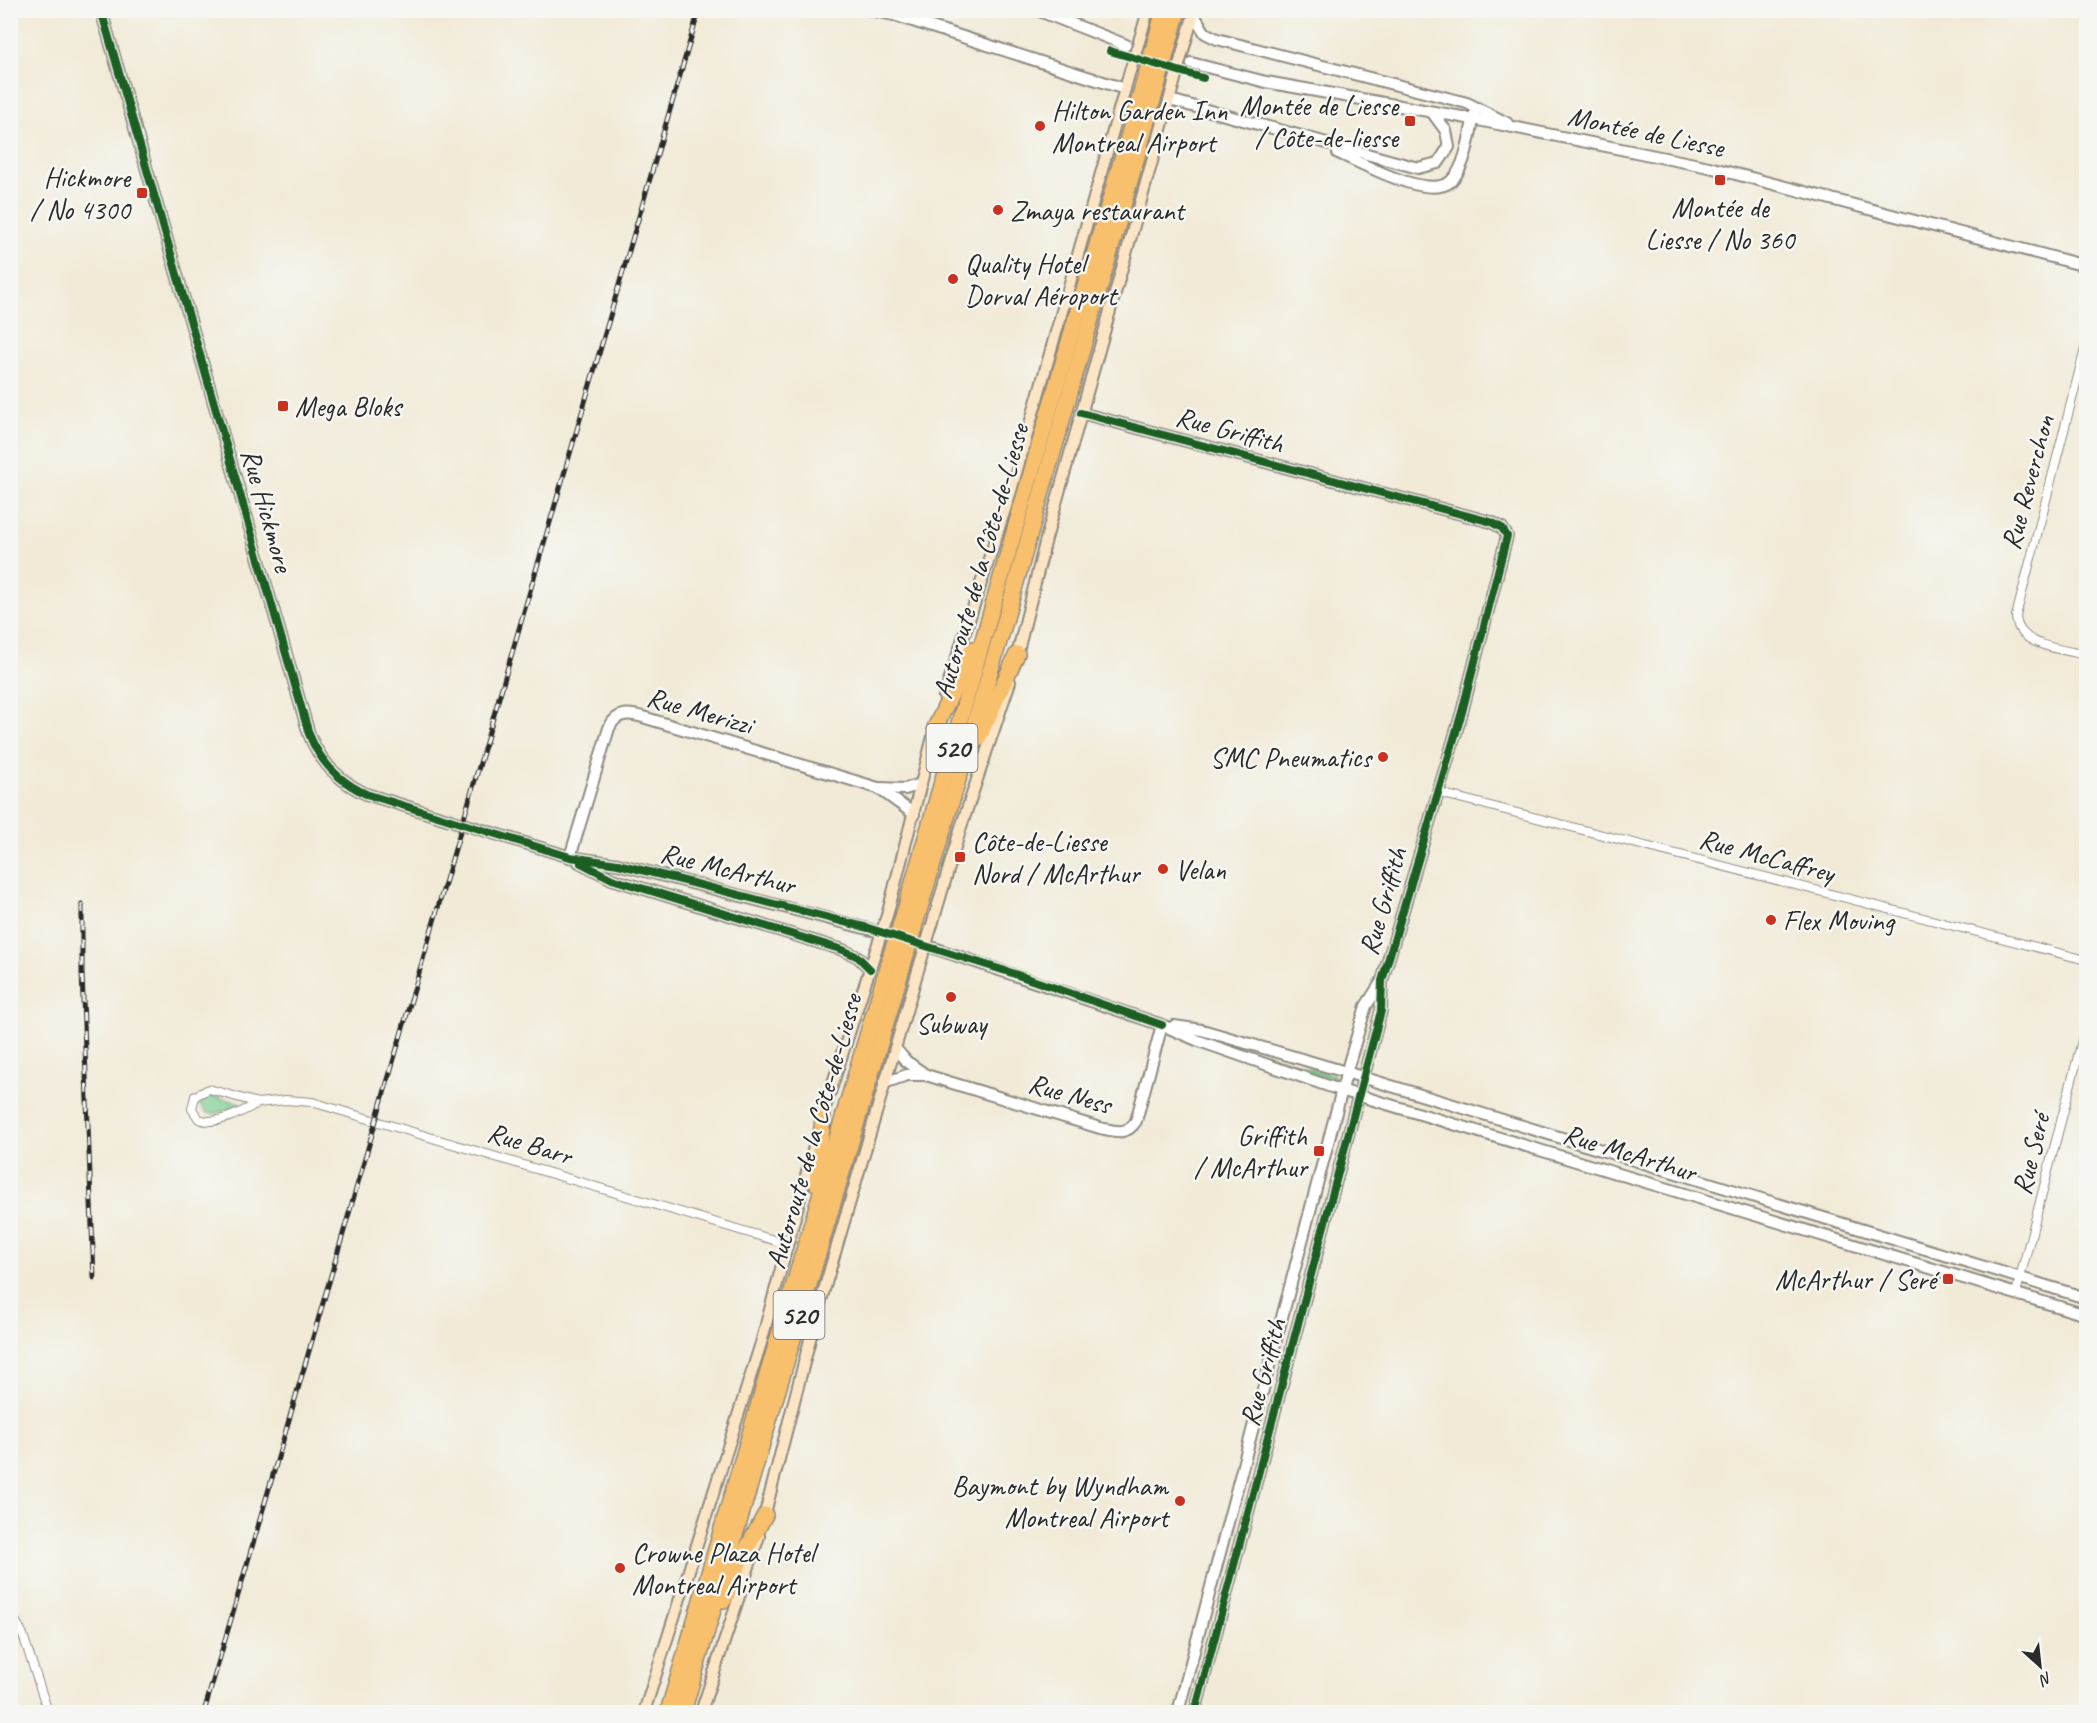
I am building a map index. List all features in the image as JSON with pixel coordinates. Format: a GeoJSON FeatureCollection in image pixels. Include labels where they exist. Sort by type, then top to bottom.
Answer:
{"type":"FeatureCollection","features":[{"type":"Feature","properties":{"kind":"highway","name":"Autoroute de la Côte-de-Liesse"},"geometry":{"type":"LineString","coordinates":[[909,919],[952,800],[1152,77],[1157,32],[1164,10]]}},
{"type":"Feature","properties":{"kind":"highway","name":"Autoroute de la Côte-de-Liesse"},"geometry":{"type":"LineString","coordinates":[[1157,32],[1178,10]]}},
{"type":"Feature","properties":{"kind":"highway","name":"Autoroute de la Côte-de-Liesse"},"geometry":{"type":"LineString","coordinates":[[682,1713],[909,919],[1002,580],[1152,77]]}},
{"type":"Feature","properties":{"kind":"highway"},"geometry":{"type":"LineString","coordinates":[[935,728],[960,681],[1002,580]]}},
{"type":"Feature","properties":{"kind":"highway"},"geometry":{"type":"LineString","coordinates":[[952,800],[1017,654]]}},
{"type":"Feature","properties":{"kind":"highway","name":"Autoroute de la Côte-de-Liesse"},"geometry":{"type":"LineString","coordinates":[[668,1713],[814,1217],[897,960]]}},
{"type":"Feature","properties":{"kind":"highway"},"geometry":{"type":"LineString","coordinates":[[814,1217],[823,1116]]}},
{"type":"Feature","properties":{"kind":"highway"},"geometry":{"type":"LineString","coordinates":[[695,1669],[740,1561],[765,1515]]}},
{"type":"Feature","properties":{"kind":"highway"},"geometry":{"type":"LineString","coordinates":[[661,1713],[686,1654]]}},
{"type":"Feature","properties":{"kind":"main road"},"geometry":{"type":"LineString","coordinates":[[644,1713],[730,1445],[823,1116],[888,912],[935,728],[1011,491],[1130,71],[1157,32],[1148,10]]}},
{"type":"Feature","properties":{"kind":"main road"},"geometry":{"type":"LineString","coordinates":[[701,1713],[765,1515],[812,1332],[884,1083],[961,827],[999,719],[1081,413],[1195,13]]}},
{"type":"Feature","properties":{"kind":"street","name":"Rue Hickmore"},"geometry":{"type":"LineString","coordinates":[[101,10],[315,748],[342,782],[366,794],[570,857]]}},
{"type":"Feature","properties":{"kind":"street"},"geometry":{"type":"LineString","coordinates":[[869,10],[891,13],[1125,89]]}},
{"type":"Feature","properties":{"kind":"street"},"geometry":{"type":"LineString","coordinates":[[1037,10],[1126,45]]}},
{"type":"Feature","properties":{"kind":"street"},"geometry":{"type":"LineString","coordinates":[[1195,13],[1205,33],[1217,39],[1476,106],[1518,128]]}},
{"type":"Feature","properties":{"kind":"street","name":"Montée de Liesse"},"geometry":{"type":"LineString","coordinates":[[1191,63],[1266,82],[1473,119],[1720,170],[2086,266]]}},
{"type":"Feature","properties":{"kind":"street"},"geometry":{"type":"LineString","coordinates":[[1170,100],[1405,166],[1430,167],[1444,158],[1449,143],[1446,131],[1432,112]]}},
{"type":"Feature","properties":{"kind":"street"},"geometry":{"type":"LineString","coordinates":[[1310,140],[1383,173],[1424,187],[1436,188],[1449,182],[1457,172],[1476,106]]}},
{"type":"Feature","properties":{"kind":"street","name":"Rue Reverchon"},"geometry":{"type":"LineString","coordinates":[[2086,345],[2016,622],[2020,631],[2034,642],[2086,655]]}},
{"type":"Feature","properties":{"kind":"street","name":"Rue Griffith"},"geometry":{"type":"LineString","coordinates":[[1081,413],[1491,522],[1502,528],[1507,536],[1464,704],[1436,792],[1382,981],[1381,1011],[1195,1713]]}},
{"type":"Feature","properties":{"kind":"street","name":"Rue Merizzi"},"geometry":{"type":"LineString","coordinates":[[570,857],[609,728],[614,720],[622,715],[646,718],[878,788],[905,789],[921,784]]}},
{"type":"Feature","properties":{"kind":"street","name":"Rue Merizzi"},"geometry":{"type":"LineString","coordinates":[[878,788],[914,814]]}},
{"type":"Feature","properties":{"kind":"street","name":"Rue McCaffrey"},"geometry":{"type":"LineString","coordinates":[[1436,792],[2086,960]]}},
{"type":"Feature","properties":{"kind":"street","name":"Rue McArthur"},"geometry":{"type":"LineString","coordinates":[[570,857],[618,864],[872,930]]}},
{"type":"Feature","properties":{"kind":"street"},"geometry":{"type":"LineString","coordinates":[[570,857],[612,879],[843,950],[858,957],[870,969]]}},
{"type":"Feature","properties":{"kind":"street","name":"Rue McArthur"},"geometry":{"type":"LineString","coordinates":[[934,948],[1162,1025],[1199,1041],[1342,1090],[2086,1315]]}},
{"type":"Feature","properties":{"kind":"street","name":"Rue Griffith"},"geometry":{"type":"LineString","coordinates":[[1178,1713],[1346,1072],[1366,1006],[1382,981]]}},
{"type":"Feature","properties":{"kind":"street","name":"Rue McArthur"},"geometry":{"type":"LineString","coordinates":[[1162,1025],[1202,1030],[1346,1072],[2021,1276],[2086,1298]]}},
{"type":"Feature","properties":{"kind":"street","name":"Rue Ness"},"geometry":{"type":"LineString","coordinates":[[895,1048],[906,1061],[926,1075],[1100,1128],[1123,1132],[1131,1129],[1136,1121],[1162,1025]]}},
{"type":"Feature","properties":{"kind":"street","name":"Rue Seré"},"geometry":{"type":"LineString","coordinates":[[2016,1293],[2086,1026]]}},
{"type":"Feature","properties":{"kind":"street","name":"Rue Ness"},"geometry":{"type":"LineString","coordinates":[[884,1083],[902,1076],[926,1075]]}},
{"type":"Feature","properties":{"kind":"street","name":"Rue Barr"},"geometry":{"type":"LineString","coordinates":[[258,1103],[243,1112],[207,1121],[195,1116],[192,1109],[195,1096],[208,1089],[258,1103],[295,1100],[320,1104],[787,1244]]}},
{"type":"Feature","properties":{"kind":"street"},"geometry":{"type":"LineString","coordinates":[[1223,1540],[1239,1544]]}},
{"type":"Feature","properties":{"kind":"street"},"geometry":{"type":"LineString","coordinates":[[1206,1609],[1221,1613]]}},
{"type":"Feature","properties":{"kind":"street"},"geometry":{"type":"LineString","coordinates":[[10,1611],[23,1635],[48,1713]]}},
{"type":"Feature","properties":{"kind":"green space"},"geometry":{"type":"Polygon","coordinates":[[[1249,1049],[1334,1075],[1336,1080],[1333,1081],[1248,1052],[1249,1049]]]}},
{"type":"Feature","properties":{"kind":"green space"},"geometry":{"type":"Polygon","coordinates":[[[209,1095],[240,1103],[240,1106],[214,1114],[207,1113],[200,1105],[203,1097],[209,1095]]]}},
{"type":"Feature","properties":{"kind":"tunnel"},"geometry":{"type":"LineString","coordinates":[[873,930],[932,947]]}},
{"type":"Feature","properties":{"kind":"railway"},"geometry":{"type":"LineString","coordinates":[[204,1712],[699,10]]}},
{"type":"Feature","properties":{"kind":"railway"},"geometry":{"type":"LineString","coordinates":[[82,904],[82,973],[94,1278]]}},
{"type":"Feature","properties":{"kind":"cycle path"},"geometry":{"type":"LineString","coordinates":[[101,10],[309,734],[313,744],[331,770],[366,794],[570,857],[618,864],[868,928],[1009,972],[1162,1025]]}},
{"type":"Feature","properties":{"kind":"cycle path"},"geometry":{"type":"LineString","coordinates":[[1110,51],[1203,78]]}},
{"type":"Feature","properties":{"kind":"cycle path"},"geometry":{"type":"LineString","coordinates":[[1081,413],[1491,522],[1502,528],[1507,536],[1462,712],[1382,981],[1381,1011],[1195,1712]]}},
{"type":"Feature","properties":{"kind":"cycle path"},"geometry":{"type":"LineString","coordinates":[[581,863],[612,879],[843,950],[858,957],[870,969]]}},
{"type":"Feature","properties":{"kind":"place","name":"Montée de Liesse / Côte-de-liesse"},"geometry":{"type":"Point","coordinates":[1410,121]}},
{"type":"Feature","properties":{"kind":"place","name":"Hilton Garden Inn Montreal Airport"},"geometry":{"type":"Point","coordinates":[1040,126]}},
{"type":"Feature","properties":{"kind":"place","name":"Montée de Liesse / No 360"},"geometry":{"type":"Point","coordinates":[1720,180]}},
{"type":"Feature","properties":{"kind":"place","name":"Hickmore / No 4300"},"geometry":{"type":"Point","coordinates":[142,193]}},
{"type":"Feature","properties":{"kind":"place","name":"Zmaya restaurant"},"geometry":{"type":"Point","coordinates":[998,210]}},
{"type":"Feature","properties":{"kind":"place","name":"Quality Hotel Dorval Aéroport"},"geometry":{"type":"Point","coordinates":[953,279]}},
{"type":"Feature","properties":{"kind":"place","name":"Mega Bloks"},"geometry":{"type":"Point","coordinates":[283,406]}},
{"type":"Feature","properties":{"kind":"place","name":"SMC Pneumatics"},"geometry":{"type":"Point","coordinates":[1383,757]}},
{"type":"Feature","properties":{"kind":"place","name":"Côte-de-Liesse Nord / McArthur"},"geometry":{"type":"Point","coordinates":[960,857]}},
{"type":"Feature","properties":{"kind":"place","name":"Velan"},"geometry":{"type":"Point","coordinates":[1163,869]}},
{"type":"Feature","properties":{"kind":"place","name":"Flex Moving"},"geometry":{"type":"Point","coordinates":[1771,920]}},
{"type":"Feature","properties":{"kind":"place","name":"Subway"},"geometry":{"type":"Point","coordinates":[951,997]}},
{"type":"Feature","properties":{"kind":"place","name":"Griffith / McArthur"},"geometry":{"type":"Point","coordinates":[1319,1151]}},
{"type":"Feature","properties":{"kind":"place","name":"McArthur / Seré"},"geometry":{"type":"Point","coordinates":[1948,1279]}},
{"type":"Feature","properties":{"kind":"place","name":"Baymont by Wyndham Montreal Airport"},"geometry":{"type":"Point","coordinates":[1180,1501]}},
{"type":"Feature","properties":{"kind":"place","name":"Crowne Plaza Hotel Montreal Airport"},"geometry":{"type":"Point","coordinates":[620,1568]}}]}
